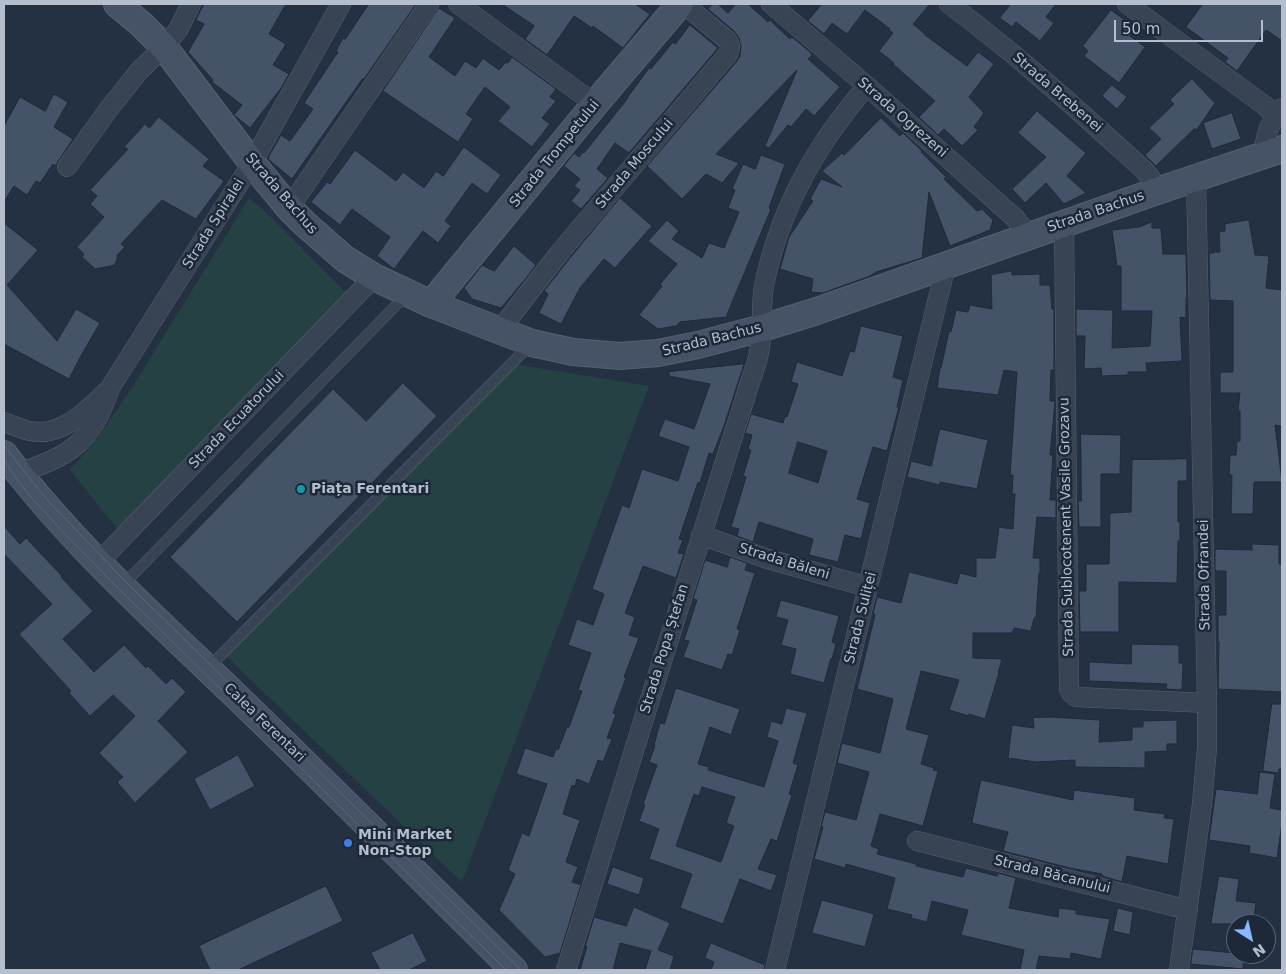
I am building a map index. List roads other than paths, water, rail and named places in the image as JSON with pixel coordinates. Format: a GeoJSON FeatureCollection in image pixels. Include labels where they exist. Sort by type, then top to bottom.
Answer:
{"type":"FeatureCollection","features":[{"type":"Feature","properties":{"kind":"street","name":"Strada Bachus"},"geometry":{"type":"LineString","coordinates":[[117,4],[164,47],[252,163],[289,208],[345,259],[374,277],[431,304],[532,343],[573,352],[620,356],[658,353],[698,345],[814,312],[1272,152],[1266,135],[1279,111]]}},
{"type":"Feature","properties":{"kind":"street"},"geometry":{"type":"LineString","coordinates":[[67,167],[139,71],[164,47],[178,30],[191,4]]}},
{"type":"Feature","properties":{"kind":"street","name":"Strada Spiralei"},"geometry":{"type":"LineString","coordinates":[[8,468],[44,464],[72,450],[92,428],[104,408],[110,388],[252,163],[340,4]]}},
{"type":"Feature","properties":{"kind":"street"},"geometry":{"type":"LineString","coordinates":[[289,208],[428,4]]}},
{"type":"Feature","properties":{"kind":"street"},"geometry":{"type":"LineString","coordinates":[[458,4],[596,104]]}},
{"type":"Feature","properties":{"kind":"street","name":"Strada Ogrezeni"},"geometry":{"type":"LineString","coordinates":[[771,4],[867,86],[1016,219],[1028,236]]}},
{"type":"Feature","properties":{"kind":"street","name":"Strada Brebenei"},"geometry":{"type":"LineString","coordinates":[[948,4],[1061,96],[1145,171],[1157,191]]}},
{"type":"Feature","properties":{"kind":"street"},"geometry":{"type":"LineString","coordinates":[[1127,4],[1264,105],[1279,111]]}},
{"type":"Feature","properties":{"kind":"street","name":"Strada Trompetului"},"geometry":{"type":"LineString","coordinates":[[431,304],[674,6]]}},
{"type":"Feature","properties":{"kind":"street","name":"Strada Moscului"},"geometry":{"type":"LineString","coordinates":[[499,331],[562,251],[728,54],[731,48],[727,40],[674,6]]}},
{"type":"Feature","properties":{"kind":"street","name":"Strada Popa Ștefan"},"geometry":{"type":"LineString","coordinates":[[566,970],[760,352],[763,290],[775,243],[808,169],[822,144],[867,86]]}},
{"type":"Feature","properties":{"kind":"street","name":"Strada Ofrandei"},"geometry":{"type":"LineString","coordinates":[[1179,970],[1202,804],[1207,748],[1208,703],[1196,178]]}},
{"type":"Feature","properties":{"kind":"street","name":"Strada Sublocotenent Vasile Grozavu"},"geometry":{"type":"LineString","coordinates":[[1064,224],[1069,689],[1076,697],[1208,703]]}},
{"type":"Feature","properties":{"kind":"street","name":"Strada Suliței"},"geometry":{"type":"LineString","coordinates":[[775,970],[946,265]]}},
{"type":"Feature","properties":{"kind":"street","name":"Strada Ecuatorului"},"geometry":{"type":"LineString","coordinates":[[99,562],[374,277]]}},
{"type":"Feature","properties":{"kind":"street","name":"Strada Spiralei"},"geometry":{"type":"LineString","coordinates":[[4,422],[31,432],[53,430],[78,416],[110,388]]}},
{"type":"Feature","properties":{"kind":"street","name":"Calea Ferentari"},"geometry":{"type":"LineString","coordinates":[[8,468],[122,586],[514,970]]}},
{"type":"Feature","properties":{"kind":"street","name":"Strada Băleni"},"geometry":{"type":"LineString","coordinates":[[701,535],[768,559],[868,587]]}},
{"type":"Feature","properties":{"kind":"street","name":"Strada Băcanului"},"geometry":{"type":"LineString","coordinates":[[916,841],[1188,910]]}},
{"type":"Feature","properties":{"kind":"lane"},"geometry":{"type":"LineString","coordinates":[[122,586],[407,293]]}},
{"type":"Feature","properties":{"kind":"lane"},"geometry":{"type":"LineString","coordinates":[[208,669],[532,343]]}},
{"type":"Feature","properties":{"kind":"tram line"},"geometry":{"type":"LineString","coordinates":[[4,445],[53,506],[126,582],[521,970]]}},
{"type":"Feature","properties":{"kind":"tram line"},"geometry":{"type":"LineString","coordinates":[[4,461],[29,495],[119,589],[506,970]]}},
{"type":"Feature","properties":{"kind":"place","name":"Piața Ferentari"},"geometry":{"type":"Point","coordinates":[301,489]}},
{"type":"Feature","properties":{"kind":"place","name":"Mini Market Non-Stop"},"geometry":{"type":"Point","coordinates":[348,843]}}]}
